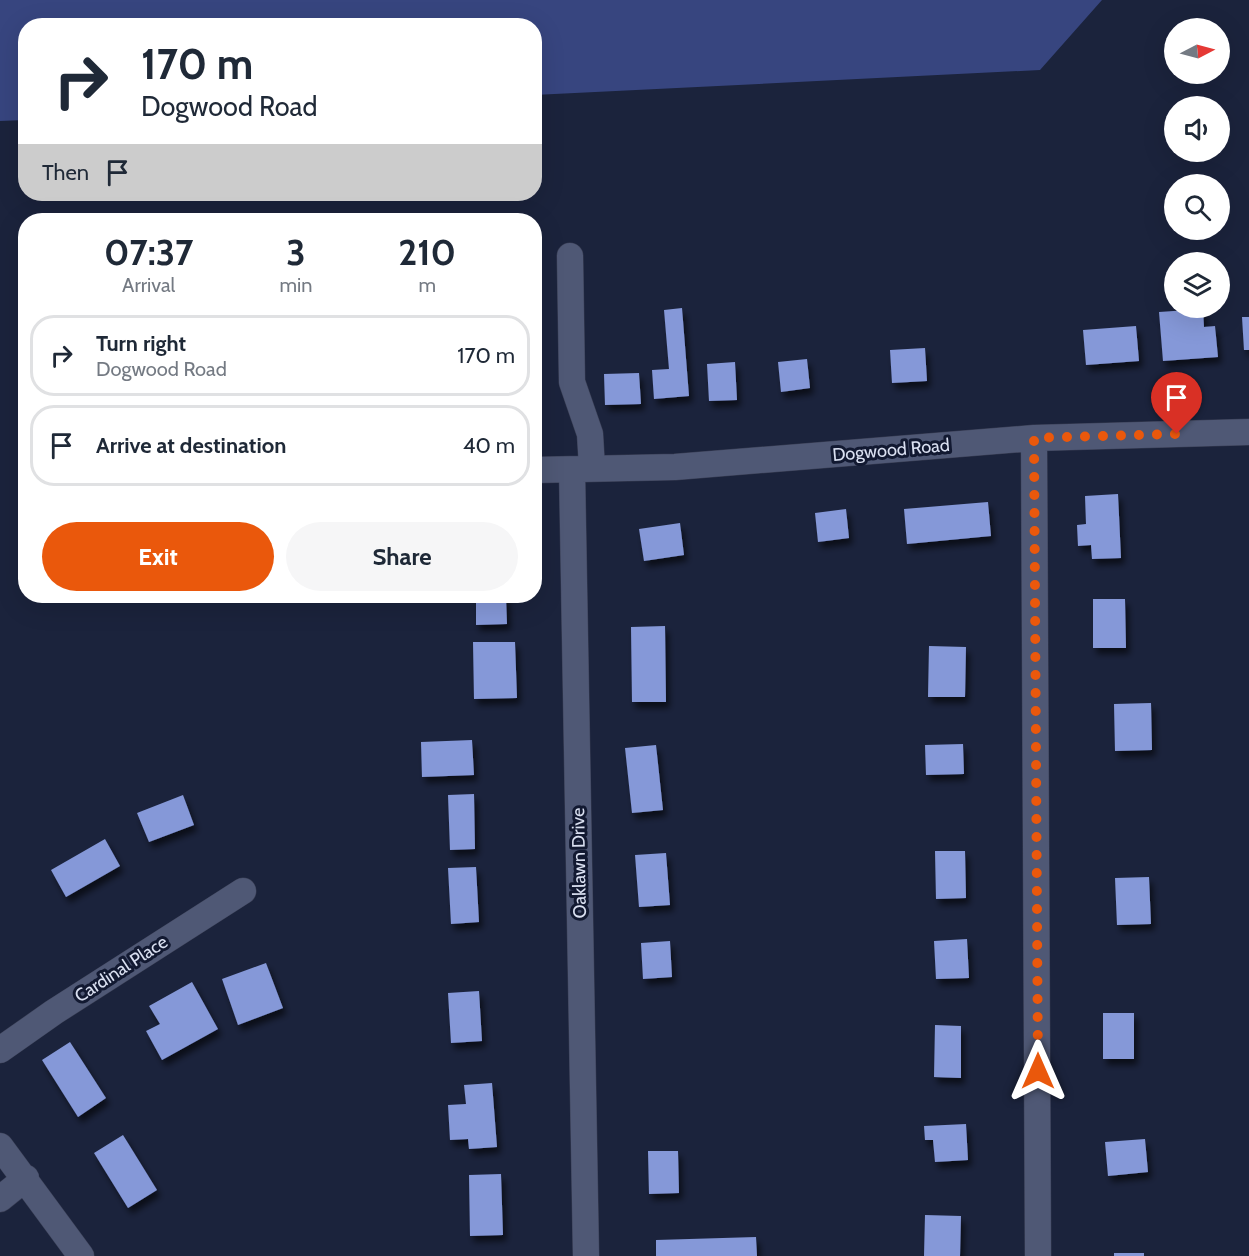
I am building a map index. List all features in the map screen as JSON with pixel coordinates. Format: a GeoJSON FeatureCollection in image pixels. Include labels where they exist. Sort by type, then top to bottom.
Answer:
{"type":"FeatureCollection","features":[{"type":"Feature","properties":{"kind":"street","name":"Oaklawn Drive"},"geometry":{"type":"LineString","coordinates":[[570,256],[572,382],[590,434],[582,469],[586,1256]]}},
{"type":"Feature","properties":{"kind":"street","name":"Dogwood Road"},"geometry":{"type":"LineString","coordinates":[[542,470],[675,467],[1034,438],[1249,432]]}},
{"type":"Feature","properties":{"kind":"street"},"geometry":{"type":"LineString","coordinates":[[1034,438],[1038,1256]]}},
{"type":"Feature","properties":{"kind":"street","name":"Cardinal Place"},"geometry":{"type":"LineString","coordinates":[[0,1050],[54,1012],[243,891]]}},
{"type":"Feature","properties":{"kind":"street"},"geometry":{"type":"LineString","coordinates":[[0,1146],[26,1178],[81,1256]]}},
{"type":"Feature","properties":{"kind":"street"},"geometry":{"type":"LineString","coordinates":[[0,1199],[26,1178]]}},
{"type":"Feature","properties":{"kind":"shaded area"},"geometry":{"type":"Polygon","coordinates":[[[0,0],[1102,0],[1040,70],[542,95],[542,18],[18,18],[18,120],[0,121],[0,0]]]}},
{"type":"Feature","properties":{"kind":"building"},"geometry":{"type":"Polygon","coordinates":[[[682,308],[689,396],[654,399],[652,370],[669,369],[664,310],[682,308]]]}},
{"type":"Feature","properties":{"kind":"building"},"geometry":{"type":"Polygon","coordinates":[[[1159,312],[1164,312],[1164,318],[1204,318],[1204,327],[1215,326],[1218,357],[1163,361],[1159,312]]]}},
{"type":"Feature","properties":{"kind":"building"},"geometry":{"type":"Polygon","coordinates":[[[1242,317],[1249,317],[1249,350],[1244,350],[1242,317]]]}},
{"type":"Feature","properties":{"kind":"building"},"geometry":{"type":"Polygon","coordinates":[[[1136,326],[1139,361],[1086,365],[1083,330],[1136,326]]]}},
{"type":"Feature","properties":{"kind":"building"},"geometry":{"type":"Polygon","coordinates":[[[925,348],[927,381],[892,383],[890,350],[925,348]]]}},
{"type":"Feature","properties":{"kind":"building"},"geometry":{"type":"Polygon","coordinates":[[[807,359],[810,388],[781,392],[778,362],[807,359]]]}},
{"type":"Feature","properties":{"kind":"building"},"geometry":{"type":"Polygon","coordinates":[[[735,362],[737,400],[709,401],[707,364],[735,362]]]}},
{"type":"Feature","properties":{"kind":"building"},"geometry":{"type":"Polygon","coordinates":[[[639,373],[641,404],[605,405],[604,374],[639,373]]]}},
{"type":"Feature","properties":{"kind":"building"},"geometry":{"type":"Polygon","coordinates":[[[1118,494],[1121,558],[1092,559],[1091,545],[1078,546],[1077,525],[1086,524],[1085,496],[1118,494]]]}},
{"type":"Feature","properties":{"kind":"building"},"geometry":{"type":"Polygon","coordinates":[[[988,502],[991,536],[907,544],[904,509],[988,502]]]}},
{"type":"Feature","properties":{"kind":"building"},"geometry":{"type":"Polygon","coordinates":[[[846,509],[849,538],[818,542],[815,513],[846,509]]]}},
{"type":"Feature","properties":{"kind":"building"},"geometry":{"type":"Polygon","coordinates":[[[680,523],[684,555],[644,561],[639,529],[680,523]]]}},
{"type":"Feature","properties":{"kind":"building"},"geometry":{"type":"Polygon","coordinates":[[[1093,599],[1125,599],[1126,648],[1093,648],[1093,599]]]}},
{"type":"Feature","properties":{"kind":"building"},"geometry":{"type":"Polygon","coordinates":[[[476,603],[506,603],[507,624],[476,625],[476,603]]]}},
{"type":"Feature","properties":{"kind":"building"},"geometry":{"type":"Polygon","coordinates":[[[665,626],[666,702],[632,702],[631,627],[665,626]]]}},
{"type":"Feature","properties":{"kind":"building"},"geometry":{"type":"Polygon","coordinates":[[[473,642],[515,642],[517,698],[474,699],[473,642]]]}},
{"type":"Feature","properties":{"kind":"building"},"geometry":{"type":"Polygon","coordinates":[[[929,646],[966,647],[965,697],[928,697],[929,646]]]}},
{"type":"Feature","properties":{"kind":"building"},"geometry":{"type":"Polygon","coordinates":[[[1151,703],[1152,750],[1115,751],[1114,704],[1151,703]]]}},
{"type":"Feature","properties":{"kind":"building"},"geometry":{"type":"Polygon","coordinates":[[[472,740],[474,775],[422,777],[421,742],[472,740]]]}},
{"type":"Feature","properties":{"kind":"building"},"geometry":{"type":"Polygon","coordinates":[[[963,744],[964,774],[926,775],[925,745],[963,744]]]}},
{"type":"Feature","properties":{"kind":"building"},"geometry":{"type":"Polygon","coordinates":[[[656,745],[663,810],[632,813],[625,748],[656,745]]]}},
{"type":"Feature","properties":{"kind":"building"},"geometry":{"type":"Polygon","coordinates":[[[474,794],[475,849],[450,850],[448,795],[474,794]]]}},
{"type":"Feature","properties":{"kind":"building"},"geometry":{"type":"Polygon","coordinates":[[[183,795],[194,825],[149,842],[137,813],[183,795]]]}},
{"type":"Feature","properties":{"kind":"building"},"geometry":{"type":"Polygon","coordinates":[[[105,839],[120,866],[66,897],[51,870],[105,839]]]}},
{"type":"Feature","properties":{"kind":"building"},"geometry":{"type":"Polygon","coordinates":[[[935,851],[965,851],[966,898],[936,899],[935,851]]]}},
{"type":"Feature","properties":{"kind":"building"},"geometry":{"type":"Polygon","coordinates":[[[666,853],[670,905],[639,907],[635,855],[666,853]]]}},
{"type":"Feature","properties":{"kind":"building"},"geometry":{"type":"Polygon","coordinates":[[[476,867],[479,922],[451,924],[448,868],[476,867]]]}},
{"type":"Feature","properties":{"kind":"building"},"geometry":{"type":"Polygon","coordinates":[[[1149,877],[1151,924],[1117,925],[1115,878],[1149,877]]]}},
{"type":"Feature","properties":{"kind":"building"},"geometry":{"type":"Polygon","coordinates":[[[967,939],[969,978],[936,979],[934,941],[967,939]]]}},
{"type":"Feature","properties":{"kind":"building"},"geometry":{"type":"Polygon","coordinates":[[[670,941],[672,977],[643,979],[641,943],[670,941]]]}},
{"type":"Feature","properties":{"kind":"building"},"geometry":{"type":"Polygon","coordinates":[[[266,963],[283,1008],[238,1025],[222,979],[266,963]]]}},
{"type":"Feature","properties":{"kind":"building"},"geometry":{"type":"Polygon","coordinates":[[[192,982],[218,1029],[162,1060],[146,1031],[160,1024],[149,1006],[192,982]]]}},
{"type":"Feature","properties":{"kind":"building"},"geometry":{"type":"Polygon","coordinates":[[[479,991],[482,1041],[451,1043],[448,993],[479,991]]]}},
{"type":"Feature","properties":{"kind":"building"},"geometry":{"type":"Polygon","coordinates":[[[1103,1013],[1134,1013],[1134,1059],[1103,1059],[1103,1013]]]}},
{"type":"Feature","properties":{"kind":"building"},"geometry":{"type":"Polygon","coordinates":[[[935,1025],[961,1026],[961,1078],[934,1077],[935,1025]]]}},
{"type":"Feature","properties":{"kind":"building"},"geometry":{"type":"Polygon","coordinates":[[[70,1042],[106,1098],[78,1117],[42,1060],[70,1042]]]}},
{"type":"Feature","properties":{"kind":"building"},"geometry":{"type":"Polygon","coordinates":[[[492,1083],[497,1147],[469,1149],[468,1139],[450,1140],[448,1105],[466,1104],[464,1085],[492,1083]]]}},
{"type":"Feature","properties":{"kind":"building"},"geometry":{"type":"Polygon","coordinates":[[[966,1124],[968,1160],[935,1162],[933,1140],[925,1140],[924,1126],[966,1124]]]}},
{"type":"Feature","properties":{"kind":"building"},"geometry":{"type":"Polygon","coordinates":[[[123,1135],[157,1190],[128,1208],[94,1153],[123,1135]]]}},
{"type":"Feature","properties":{"kind":"building"},"geometry":{"type":"Polygon","coordinates":[[[1145,1139],[1148,1172],[1108,1176],[1105,1142],[1145,1139]]]}},
{"type":"Feature","properties":{"kind":"building"},"geometry":{"type":"Polygon","coordinates":[[[648,1151],[678,1151],[679,1193],[649,1194],[648,1151]]]}},
{"type":"Feature","properties":{"kind":"building"},"geometry":{"type":"Polygon","coordinates":[[[501,1174],[503,1235],[470,1236],[469,1175],[501,1174]]]}},
{"type":"Feature","properties":{"kind":"building"},"geometry":{"type":"Polygon","coordinates":[[[925,1215],[961,1216],[960,1256],[924,1256],[925,1215]]]}},
{"type":"Feature","properties":{"kind":"building"},"geometry":{"type":"Polygon","coordinates":[[[756,1237],[757,1256],[656,1256],[656,1240],[756,1237]]]}},
{"type":"Feature","properties":{"kind":"building"},"geometry":{"type":"Polygon","coordinates":[[[1114,1253],[1144,1253],[1144,1256],[1114,1256],[1114,1253]]]}},
{"type":"Feature","properties":{"kind":"route"},"geometry":{"type":"LineString","coordinates":[[1038,1071],[1034,438],[1177,434]]}}]}
